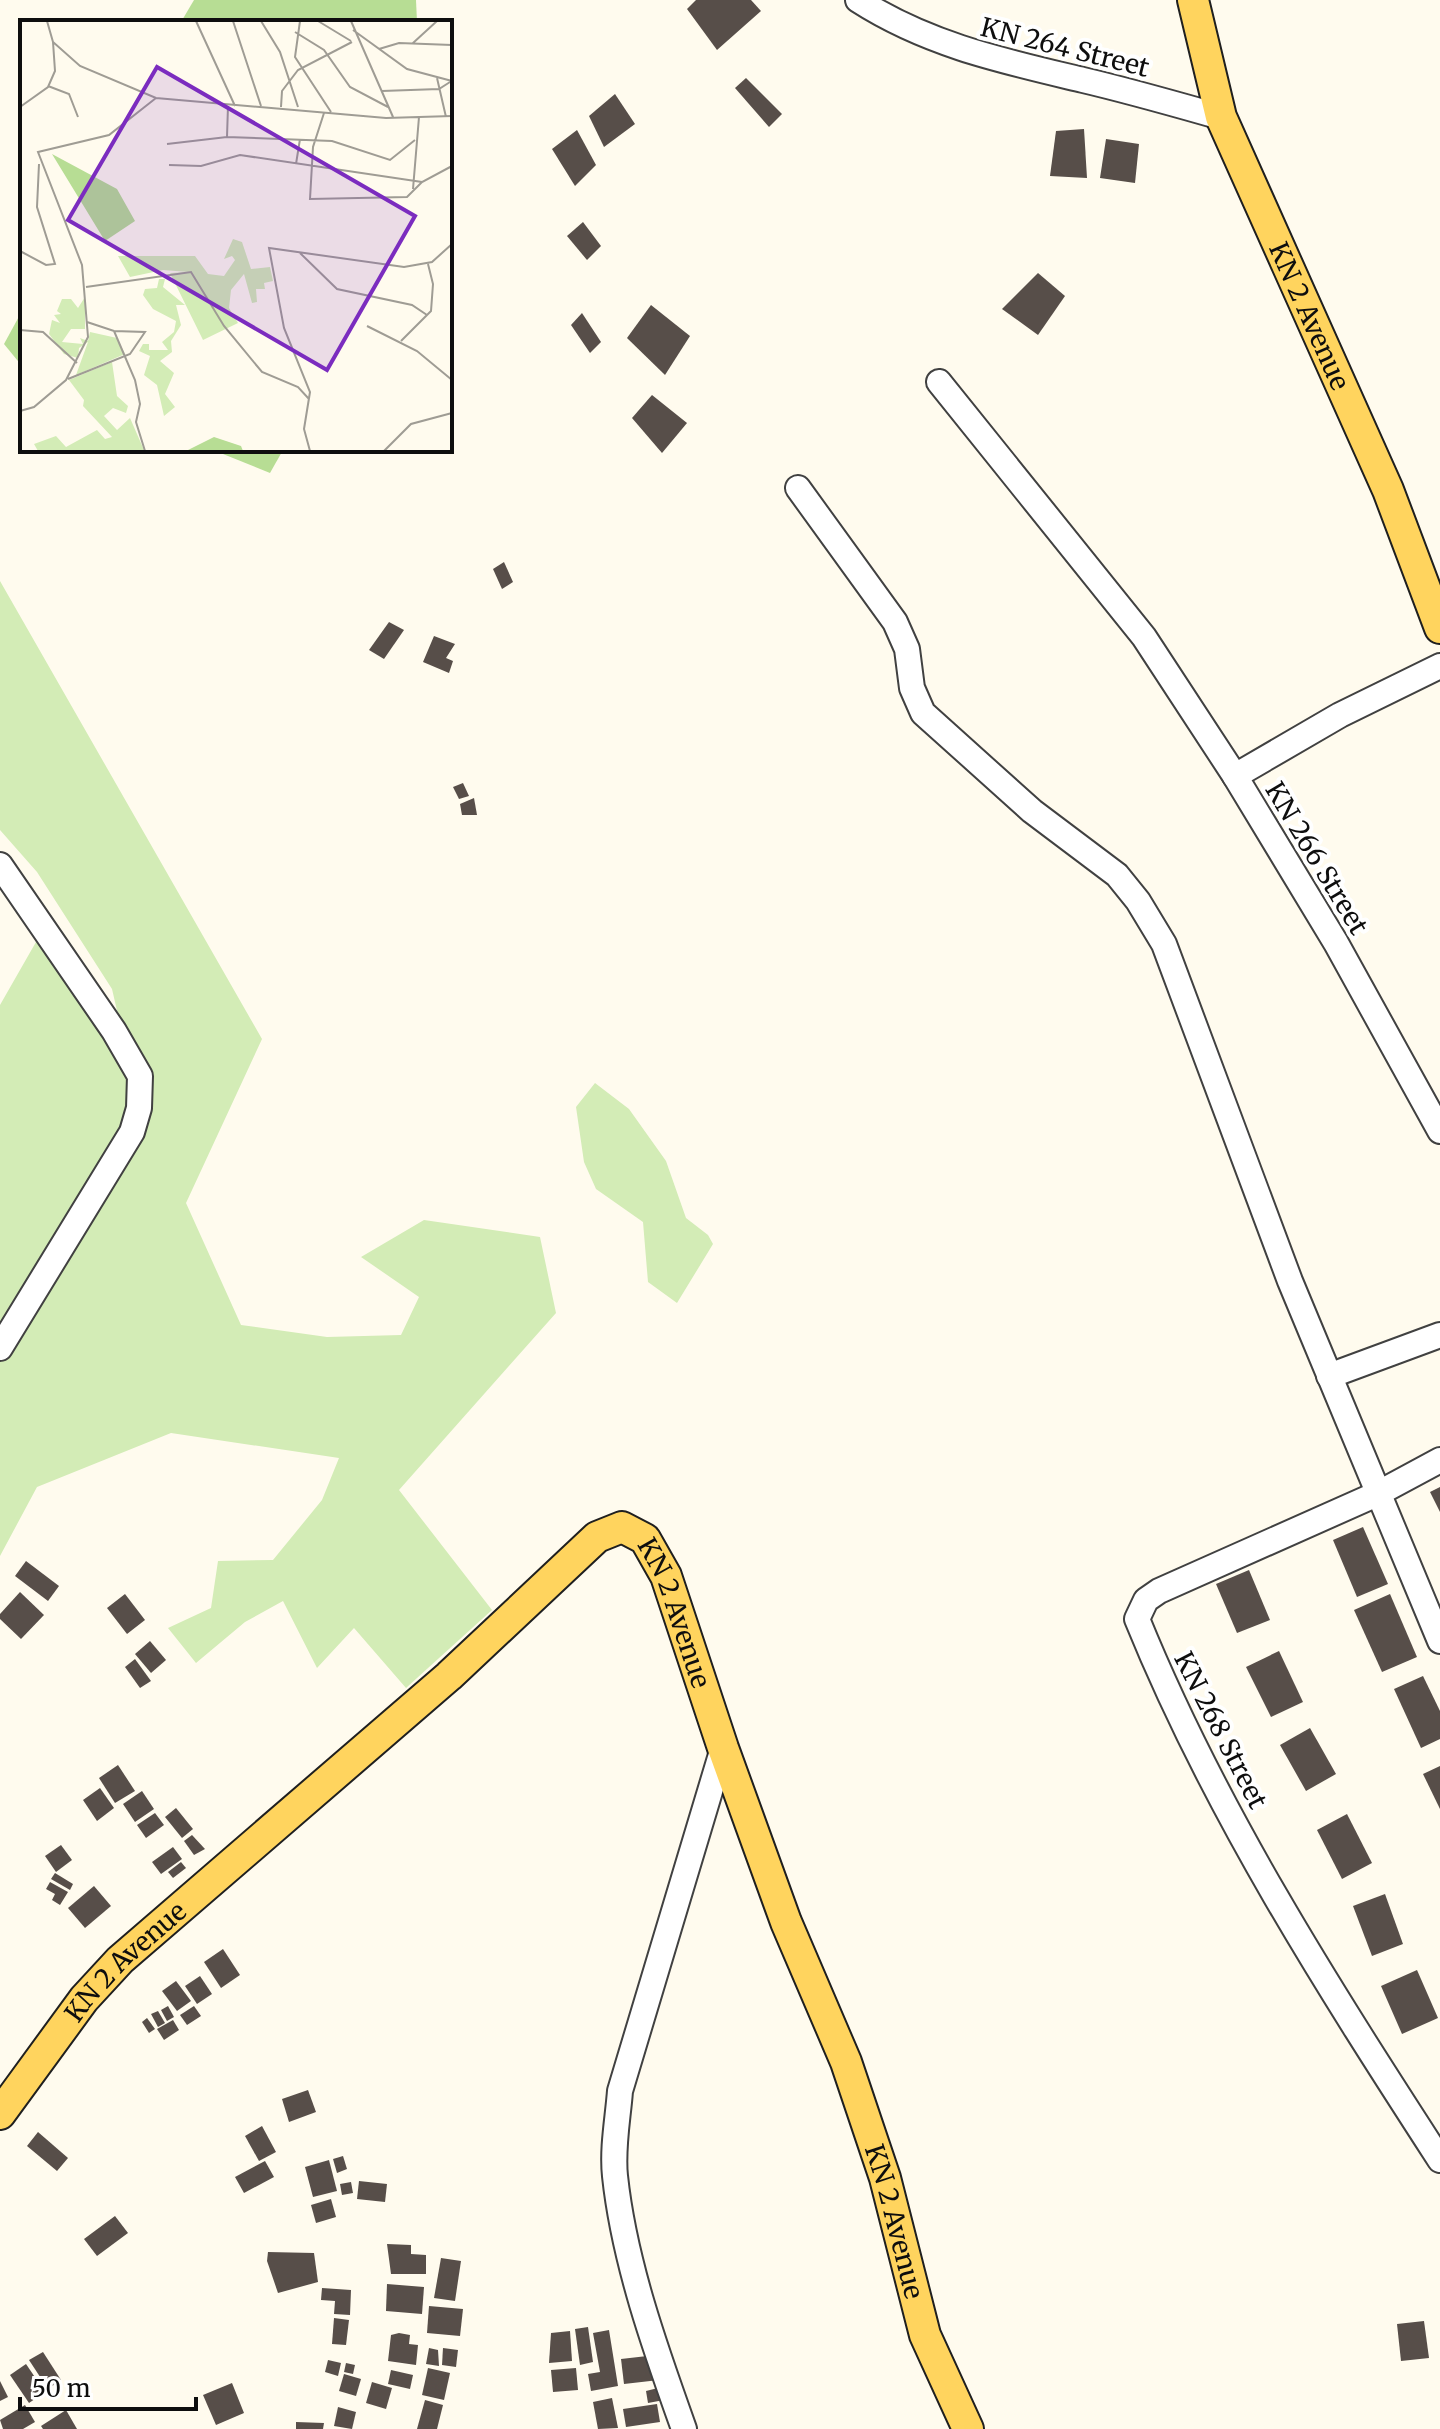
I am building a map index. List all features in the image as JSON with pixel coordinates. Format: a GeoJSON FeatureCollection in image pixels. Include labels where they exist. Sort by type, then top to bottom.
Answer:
{"type":"FeatureCollection","features":[{"type":"Feature","properties":{"kind":"main road","name":"KN 2 Avenue"},"geometry":{"type":"LineString","coordinates":[[1193,0],[1221,117],[1388,490],[1440,628]]}},
{"type":"Feature","properties":{"kind":"main road","name":"KN 2 Avenue"},"geometry":{"type":"LineString","coordinates":[[0,2114],[84,1999],[120,1960],[449,1676],[597,1537],[622,1527],[645,1539],[666,1576],[723,1748],[786,1922],[846,2062],[885,2178],[925,2335],[968,2429]]}},
{"type":"Feature","properties":{"kind":"street","name":"KN 264 Street"},"geometry":{"type":"LineString","coordinates":[[858,0],[928,38],[982,57],[1221,117]]}},
{"type":"Feature","properties":{"kind":"street"},"geometry":{"type":"LineString","coordinates":[[939,382],[1144,637],[1235,776]]}},
{"type":"Feature","properties":{"kind":"street"},"geometry":{"type":"LineString","coordinates":[[798,488],[895,622],[907,649],[912,688],[923,713],[1032,811],[1117,875],[1138,901],[1164,944],[1329,1376],[1440,1641]]}},
{"type":"Feature","properties":{"kind":"street","name":"KN 266 Street"},"geometry":{"type":"LineString","coordinates":[[1440,666],[1340,715],[1235,776],[1336,943],[1440,1131]]}},
{"type":"Feature","properties":{"kind":"street"},"geometry":{"type":"LineString","coordinates":[[0,865],[114,1031],[140,1076],[139,1108],[132,1132],[0,1348]]}},
{"type":"Feature","properties":{"kind":"street"},"geometry":{"type":"LineString","coordinates":[[1329,1376],[1440,1335]]}},
{"type":"Feature","properties":{"kind":"street","name":"KN 268 Street"},"geometry":{"type":"LineString","coordinates":[[1440,1460],[1377,1494],[1159,1591],[1146,1600],[1137,1619],[1167,1693],[1315,1968],[1440,2160]]}},
{"type":"Feature","properties":{"kind":"street"},"geometry":{"type":"LineString","coordinates":[[684,2429],[661,2366],[634,2268],[615,2175],[615,2149],[620,2091],[723,1748]]}},
{"type":"Feature","properties":{"kind":"green space"},"geometry":{"type":"Polygon","coordinates":[[[194,0],[416,0],[417,20],[182,20],[194,0]]]}},
{"type":"Feature","properties":{"kind":"green space"},"geometry":{"type":"Polygon","coordinates":[[[20,315],[20,364],[4,344],[20,315]]]}},
{"type":"Feature","properties":{"kind":"green space"},"geometry":{"type":"Polygon","coordinates":[[[218,452],[282,452],[270,473],[218,452]]]}},
{"type":"Feature","properties":{"kind":"green space"},"geometry":{"type":"Polygon","coordinates":[[[0,581],[262,1039],[186,1203],[241,1325],[327,1337],[401,1335],[419,1297],[361,1257],[424,1220],[540,1237],[556,1313],[399,1490],[492,1610],[406,1688],[354,1628],[317,1668],[283,1601],[245,1622],[196,1663],[168,1628],[211,1608],[218,1561],[273,1560],[322,1500],[339,1458],[171,1433],[37,1487],[0,1556],[0,1005],[44,928],[99,1008],[138,1101],[112,989],[37,872],[0,830],[0,581]]]}},
{"type":"Feature","properties":{"kind":"green space"},"geometry":{"type":"Polygon","coordinates":[[[595,1083],[629,1109],[666,1161],[686,1218],[708,1235],[713,1244],[677,1303],[648,1282],[643,1222],[596,1189],[584,1162],[576,1107],[595,1083]]]}},
{"type":"Feature","properties":{"kind":"building"},"geometry":{"type":"Polygon","coordinates":[[[696,0],[751,0],[761,11],[717,50],[687,9],[696,0]]]}},
{"type":"Feature","properties":{"kind":"building"},"geometry":{"type":"Polygon","coordinates":[[[746,78],[782,114],[769,127],[735,88],[746,78]]]}},
{"type":"Feature","properties":{"kind":"building"},"geometry":{"type":"Polygon","coordinates":[[[615,94],[635,124],[604,147],[589,116],[615,94]]]}},
{"type":"Feature","properties":{"kind":"building"},"geometry":{"type":"Polygon","coordinates":[[[1084,129],[1087,178],[1050,176],[1056,131],[1084,129]]]}},
{"type":"Feature","properties":{"kind":"building"},"geometry":{"type":"Polygon","coordinates":[[[577,130],[596,165],[575,186],[552,149],[577,130]]]}},
{"type":"Feature","properties":{"kind":"building"},"geometry":{"type":"Polygon","coordinates":[[[1106,139],[1139,144],[1135,183],[1100,178],[1106,139]]]}},
{"type":"Feature","properties":{"kind":"building"},"geometry":{"type":"Polygon","coordinates":[[[583,222],[601,246],[587,260],[567,236],[583,222]]]}},
{"type":"Feature","properties":{"kind":"building"},"geometry":{"type":"Polygon","coordinates":[[[1038,273],[1065,296],[1038,335],[1002,309],[1038,273]]]}},
{"type":"Feature","properties":{"kind":"building"},"geometry":{"type":"Polygon","coordinates":[[[651,305],[690,336],[665,375],[627,338],[651,305]]]}},
{"type":"Feature","properties":{"kind":"building"},"geometry":{"type":"Polygon","coordinates":[[[582,313],[601,342],[590,353],[571,325],[582,313]]]}},
{"type":"Feature","properties":{"kind":"building"},"geometry":{"type":"Polygon","coordinates":[[[652,395],[687,423],[662,453],[632,418],[652,395]]]}},
{"type":"Feature","properties":{"kind":"building"},"geometry":{"type":"Polygon","coordinates":[[[504,562],[513,582],[502,589],[493,569],[504,562]]]}},
{"type":"Feature","properties":{"kind":"building"},"geometry":{"type":"Polygon","coordinates":[[[389,622],[404,630],[384,659],[369,650],[389,622]]]}},
{"type":"Feature","properties":{"kind":"building"},"geometry":{"type":"Polygon","coordinates":[[[434,636],[455,644],[446,658],[453,661],[449,673],[423,662],[434,636]]]}},
{"type":"Feature","properties":{"kind":"building"},"geometry":{"type":"Polygon","coordinates":[[[463,783],[469,796],[459,799],[453,787],[463,783]]]}},
{"type":"Feature","properties":{"kind":"building"},"geometry":{"type":"Polygon","coordinates":[[[474,798],[477,815],[462,815],[460,804],[474,798]]]}},
{"type":"Feature","properties":{"kind":"building"},"geometry":{"type":"Polygon","coordinates":[[[1440,1487],[1440,1512],[1430,1492],[1440,1487]]]}},
{"type":"Feature","properties":{"kind":"building"},"geometry":{"type":"Polygon","coordinates":[[[1363,1527],[1388,1584],[1357,1597],[1333,1540],[1363,1527]]]}},
{"type":"Feature","properties":{"kind":"building"},"geometry":{"type":"Polygon","coordinates":[[[26,1561],[59,1586],[48,1601],[15,1576],[26,1561]]]}},
{"type":"Feature","properties":{"kind":"building"},"geometry":{"type":"Polygon","coordinates":[[[1249,1570],[1270,1620],[1237,1633],[1216,1584],[1249,1570]]]}},
{"type":"Feature","properties":{"kind":"building"},"geometry":{"type":"Polygon","coordinates":[[[20,1592],[44,1615],[21,1639],[0,1619],[0,1614],[20,1592]]]}},
{"type":"Feature","properties":{"kind":"building"},"geometry":{"type":"Polygon","coordinates":[[[125,1594],[145,1620],[127,1634],[107,1608],[125,1594]]]}},
{"type":"Feature","properties":{"kind":"building"},"geometry":{"type":"Polygon","coordinates":[[[1390,1594],[1417,1657],[1382,1672],[1354,1610],[1390,1594]]]}},
{"type":"Feature","properties":{"kind":"building"},"geometry":{"type":"Polygon","coordinates":[[[150,1641],[166,1660],[151,1673],[135,1654],[150,1641]]]}},
{"type":"Feature","properties":{"kind":"building"},"geometry":{"type":"Polygon","coordinates":[[[1279,1651],[1303,1702],[1271,1717],[1246,1667],[1279,1651]]]}},
{"type":"Feature","properties":{"kind":"building"},"geometry":{"type":"Polygon","coordinates":[[[135,1659],[151,1681],[140,1688],[125,1667],[135,1659]]]}},
{"type":"Feature","properties":{"kind":"building"},"geometry":{"type":"Polygon","coordinates":[[[1423,1676],[1440,1711],[1440,1739],[1421,1748],[1394,1689],[1423,1676]]]}},
{"type":"Feature","properties":{"kind":"building"},"geometry":{"type":"Polygon","coordinates":[[[1310,1728],[1336,1774],[1306,1791],[1280,1745],[1310,1728]]]}},
{"type":"Feature","properties":{"kind":"building"},"geometry":{"type":"Polygon","coordinates":[[[118,1765],[135,1791],[115,1803],[99,1778],[118,1765]]]}},
{"type":"Feature","properties":{"kind":"building"},"geometry":{"type":"Polygon","coordinates":[[[1440,1766],[1440,1809],[1423,1774],[1440,1766]]]}},
{"type":"Feature","properties":{"kind":"building"},"geometry":{"type":"Polygon","coordinates":[[[100,1788],[114,1808],[97,1821],[83,1800],[100,1788]]]}},
{"type":"Feature","properties":{"kind":"building"},"geometry":{"type":"Polygon","coordinates":[[[142,1791],[154,1809],[135,1822],[123,1804],[142,1791]]]}},
{"type":"Feature","properties":{"kind":"building"},"geometry":{"type":"Polygon","coordinates":[[[176,1808],[193,1829],[182,1838],[165,1817],[176,1808]]]}},
{"type":"Feature","properties":{"kind":"building"},"geometry":{"type":"Polygon","coordinates":[[[155,1813],[164,1825],[146,1838],[137,1825],[155,1813]]]}},
{"type":"Feature","properties":{"kind":"building"},"geometry":{"type":"Polygon","coordinates":[[[1347,1814],[1372,1863],[1342,1879],[1317,1830],[1347,1814]]]}},
{"type":"Feature","properties":{"kind":"building"},"geometry":{"type":"Polygon","coordinates":[[[192,1835],[205,1849],[194,1855],[184,1841],[192,1835]]]}},
{"type":"Feature","properties":{"kind":"building"},"geometry":{"type":"Polygon","coordinates":[[[61,1845],[72,1860],[56,1872],[45,1856],[61,1845]]]}},
{"type":"Feature","properties":{"kind":"building"},"geometry":{"type":"Polygon","coordinates":[[[173,1847],[182,1859],[161,1874],[152,1862],[173,1847]]]}},
{"type":"Feature","properties":{"kind":"building"},"geometry":{"type":"Polygon","coordinates":[[[181,1862],[186,1868],[173,1878],[168,1872],[181,1862]]]}},
{"type":"Feature","properties":{"kind":"building"},"geometry":{"type":"Polygon","coordinates":[[[55,1873],[73,1884],[70,1890],[51,1879],[55,1873]]]}},
{"type":"Feature","properties":{"kind":"building"},"geometry":{"type":"Polygon","coordinates":[[[50,1882],[68,1892],[60,1905],[52,1900],[55,1894],[46,1889],[50,1882]]]}},
{"type":"Feature","properties":{"kind":"building"},"geometry":{"type":"Polygon","coordinates":[[[94,1886],[111,1906],[85,1928],[68,1908],[94,1886]]]}},
{"type":"Feature","properties":{"kind":"building"},"geometry":{"type":"Polygon","coordinates":[[[1385,1894],[1403,1944],[1372,1956],[1353,1906],[1385,1894]]]}},
{"type":"Feature","properties":{"kind":"building"},"geometry":{"type":"Polygon","coordinates":[[[223,1949],[240,1975],[221,1988],[204,1962],[223,1949]]]}},
{"type":"Feature","properties":{"kind":"building"},"geometry":{"type":"Polygon","coordinates":[[[1417,1970],[1438,2018],[1402,2034],[1381,1986],[1417,1970]]]}},
{"type":"Feature","properties":{"kind":"building"},"geometry":{"type":"Polygon","coordinates":[[[200,1976],[212,1994],[197,2004],[185,1986],[200,1976]]]}},
{"type":"Feature","properties":{"kind":"building"},"geometry":{"type":"Polygon","coordinates":[[[176,1981],[191,2001],[177,2011],[162,1991],[176,1981]]]}},
{"type":"Feature","properties":{"kind":"building"},"geometry":{"type":"Polygon","coordinates":[[[168,2006],[174,2017],[167,2021],[161,2010],[168,2006]]]}},
{"type":"Feature","properties":{"kind":"building"},"geometry":{"type":"Polygon","coordinates":[[[194,2006],[201,2016],[187,2025],[180,2015],[194,2006]]]}},
{"type":"Feature","properties":{"kind":"building"},"geometry":{"type":"Polygon","coordinates":[[[158,2011],[165,2023],[158,2027],[151,2014],[158,2011]]]}},
{"type":"Feature","properties":{"kind":"building"},"geometry":{"type":"Polygon","coordinates":[[[147,2018],[155,2029],[149,2033],[142,2022],[147,2018]]]}},
{"type":"Feature","properties":{"kind":"building"},"geometry":{"type":"Polygon","coordinates":[[[173,2020],[179,2030],[164,2040],[157,2029],[173,2020]]]}},
{"type":"Feature","properties":{"kind":"building"},"geometry":{"type":"Polygon","coordinates":[[[308,2090],[316,2112],[289,2122],[282,2099],[308,2090]]]}},
{"type":"Feature","properties":{"kind":"building"},"geometry":{"type":"Polygon","coordinates":[[[262,2126],[276,2152],[259,2161],[245,2136],[262,2126]]]}},
{"type":"Feature","properties":{"kind":"building"},"geometry":{"type":"Polygon","coordinates":[[[38,2132],[68,2158],[57,2171],[27,2146],[38,2132]]]}},
{"type":"Feature","properties":{"kind":"building"},"geometry":{"type":"Polygon","coordinates":[[[343,2156],[347,2169],[337,2173],[333,2159],[343,2156]]]}},
{"type":"Feature","properties":{"kind":"building"},"geometry":{"type":"Polygon","coordinates":[[[329,2160],[337,2191],[313,2197],[305,2167],[329,2160]]]}},
{"type":"Feature","properties":{"kind":"building"},"geometry":{"type":"Polygon","coordinates":[[[265,2161],[274,2177],[244,2193],[235,2177],[265,2161]]]}},
{"type":"Feature","properties":{"kind":"building"},"geometry":{"type":"Polygon","coordinates":[[[359,2181],[387,2184],[385,2202],[357,2199],[359,2181]]]}},
{"type":"Feature","properties":{"kind":"building"},"geometry":{"type":"Polygon","coordinates":[[[351,2182],[353,2193],[342,2195],[340,2184],[351,2182]]]}},
{"type":"Feature","properties":{"kind":"building"},"geometry":{"type":"Polygon","coordinates":[[[331,2199],[336,2217],[316,2223],[311,2205],[331,2199]]]}},
{"type":"Feature","properties":{"kind":"building"},"geometry":{"type":"Polygon","coordinates":[[[115,2216],[128,2233],[97,2256],[84,2239],[115,2216]]]}},
{"type":"Feature","properties":{"kind":"building"},"geometry":{"type":"Polygon","coordinates":[[[387,2244],[411,2245],[411,2254],[426,2255],[426,2274],[391,2274],[387,2244]]]}},
{"type":"Feature","properties":{"kind":"building"},"geometry":{"type":"Polygon","coordinates":[[[268,2252],[314,2253],[318,2282],[278,2293],[267,2261],[268,2252]]]}},
{"type":"Feature","properties":{"kind":"building"},"geometry":{"type":"Polygon","coordinates":[[[441,2258],[461,2261],[455,2301],[434,2298],[441,2258]]]}},
{"type":"Feature","properties":{"kind":"building"},"geometry":{"type":"Polygon","coordinates":[[[387,2284],[424,2287],[422,2314],[386,2311],[387,2284]]]}},
{"type":"Feature","properties":{"kind":"building"},"geometry":{"type":"Polygon","coordinates":[[[322,2288],[351,2290],[350,2315],[334,2314],[335,2301],[321,2300],[322,2288]]]}},
{"type":"Feature","properties":{"kind":"building"},"geometry":{"type":"Polygon","coordinates":[[[429,2306],[463,2309],[460,2336],[427,2333],[429,2306]]]}},
{"type":"Feature","properties":{"kind":"building"},"geometry":{"type":"Polygon","coordinates":[[[334,2318],[349,2320],[346,2345],[332,2344],[334,2318]]]}},
{"type":"Feature","properties":{"kind":"building"},"geometry":{"type":"Polygon","coordinates":[[[1424,2321],[1429,2358],[1401,2361],[1397,2324],[1424,2321]]]}},
{"type":"Feature","properties":{"kind":"building"},"geometry":{"type":"Polygon","coordinates":[[[588,2327],[593,2362],[580,2365],[575,2329],[588,2327]]]}},
{"type":"Feature","properties":{"kind":"building"},"geometry":{"type":"Polygon","coordinates":[[[609,2330],[618,2386],[591,2391],[588,2374],[600,2372],[593,2333],[609,2330]]]}},
{"type":"Feature","properties":{"kind":"building"},"geometry":{"type":"Polygon","coordinates":[[[570,2331],[572,2361],[549,2363],[551,2333],[570,2331]]]}},
{"type":"Feature","properties":{"kind":"building"},"geometry":{"type":"Polygon","coordinates":[[[391,2335],[410,2335],[409,2344],[418,2345],[416,2365],[388,2361],[391,2335]]]}},
{"type":"Feature","properties":{"kind":"building"},"geometry":{"type":"Polygon","coordinates":[[[429,2348],[438,2350],[439,2366],[426,2364],[429,2348]]]}},
{"type":"Feature","properties":{"kind":"building"},"geometry":{"type":"Polygon","coordinates":[[[443,2348],[458,2350],[456,2367],[442,2365],[443,2348]]]}},
{"type":"Feature","properties":{"kind":"building"},"geometry":{"type":"Polygon","coordinates":[[[43,2352],[61,2380],[48,2389],[29,2360],[43,2352]]]}},
{"type":"Feature","properties":{"kind":"building"},"geometry":{"type":"Polygon","coordinates":[[[656,2355],[659,2380],[624,2384],[621,2359],[656,2355]]]}},
{"type":"Feature","properties":{"kind":"building"},"geometry":{"type":"Polygon","coordinates":[[[328,2360],[341,2363],[338,2376],[325,2372],[328,2360]]]}},
{"type":"Feature","properties":{"kind":"building"},"geometry":{"type":"Polygon","coordinates":[[[346,2363],[355,2365],[353,2374],[344,2372],[346,2363]]]}},
{"type":"Feature","properties":{"kind":"building"},"geometry":{"type":"Polygon","coordinates":[[[26,2364],[45,2392],[29,2403],[10,2375],[26,2364]]]}},
{"type":"Feature","properties":{"kind":"building"},"geometry":{"type":"Polygon","coordinates":[[[428,2368],[450,2373],[444,2400],[422,2395],[428,2368]]]}},
{"type":"Feature","properties":{"kind":"building"},"geometry":{"type":"Polygon","coordinates":[[[576,2368],[578,2390],[553,2392],[551,2370],[576,2368]]]}},
{"type":"Feature","properties":{"kind":"building"},"geometry":{"type":"Polygon","coordinates":[[[391,2370],[413,2375],[410,2389],[388,2384],[391,2370]]]}},
{"type":"Feature","properties":{"kind":"building"},"geometry":{"type":"Polygon","coordinates":[[[344,2374],[361,2379],[356,2396],[339,2391],[344,2374]]]}},
{"type":"Feature","properties":{"kind":"building"},"geometry":{"type":"Polygon","coordinates":[[[0,2381],[8,2397],[0,2401],[0,2381]]]}},
{"type":"Feature","properties":{"kind":"building"},"geometry":{"type":"Polygon","coordinates":[[[372,2382],[392,2388],[386,2409],[366,2403],[372,2382]]]}},
{"type":"Feature","properties":{"kind":"building"},"geometry":{"type":"Polygon","coordinates":[[[232,2383],[244,2413],[216,2425],[203,2395],[232,2383]]]}},
{"type":"Feature","properties":{"kind":"building"},"geometry":{"type":"Polygon","coordinates":[[[662,2387],[664,2400],[648,2403],[646,2391],[662,2387]]]}},
{"type":"Feature","properties":{"kind":"building"},"geometry":{"type":"Polygon","coordinates":[[[612,2398],[618,2428],[598,2429],[593,2402],[612,2398]]]}},
{"type":"Feature","properties":{"kind":"building"},"geometry":{"type":"Polygon","coordinates":[[[425,2400],[443,2405],[437,2429],[417,2429],[425,2400]]]}},
{"type":"Feature","properties":{"kind":"building"},"geometry":{"type":"Polygon","coordinates":[[[657,2404],[660,2422],[626,2427],[623,2409],[657,2404]]]}},
{"type":"Feature","properties":{"kind":"building"},"geometry":{"type":"Polygon","coordinates":[[[25,2405],[35,2422],[23,2429],[3,2429],[0,2420],[25,2405]]]}},
{"type":"Feature","properties":{"kind":"building"},"geometry":{"type":"Polygon","coordinates":[[[338,2407],[356,2412],[352,2429],[334,2426],[338,2407]]]}},
{"type":"Feature","properties":{"kind":"building"},"geometry":{"type":"Polygon","coordinates":[[[66,2410],[77,2429],[43,2429],[41,2426],[66,2410]]]}},
{"type":"Feature","properties":{"kind":"building"},"geometry":{"type":"Polygon","coordinates":[[[296,2422],[324,2423],[323,2429],[296,2429],[296,2422]]]}}]}
